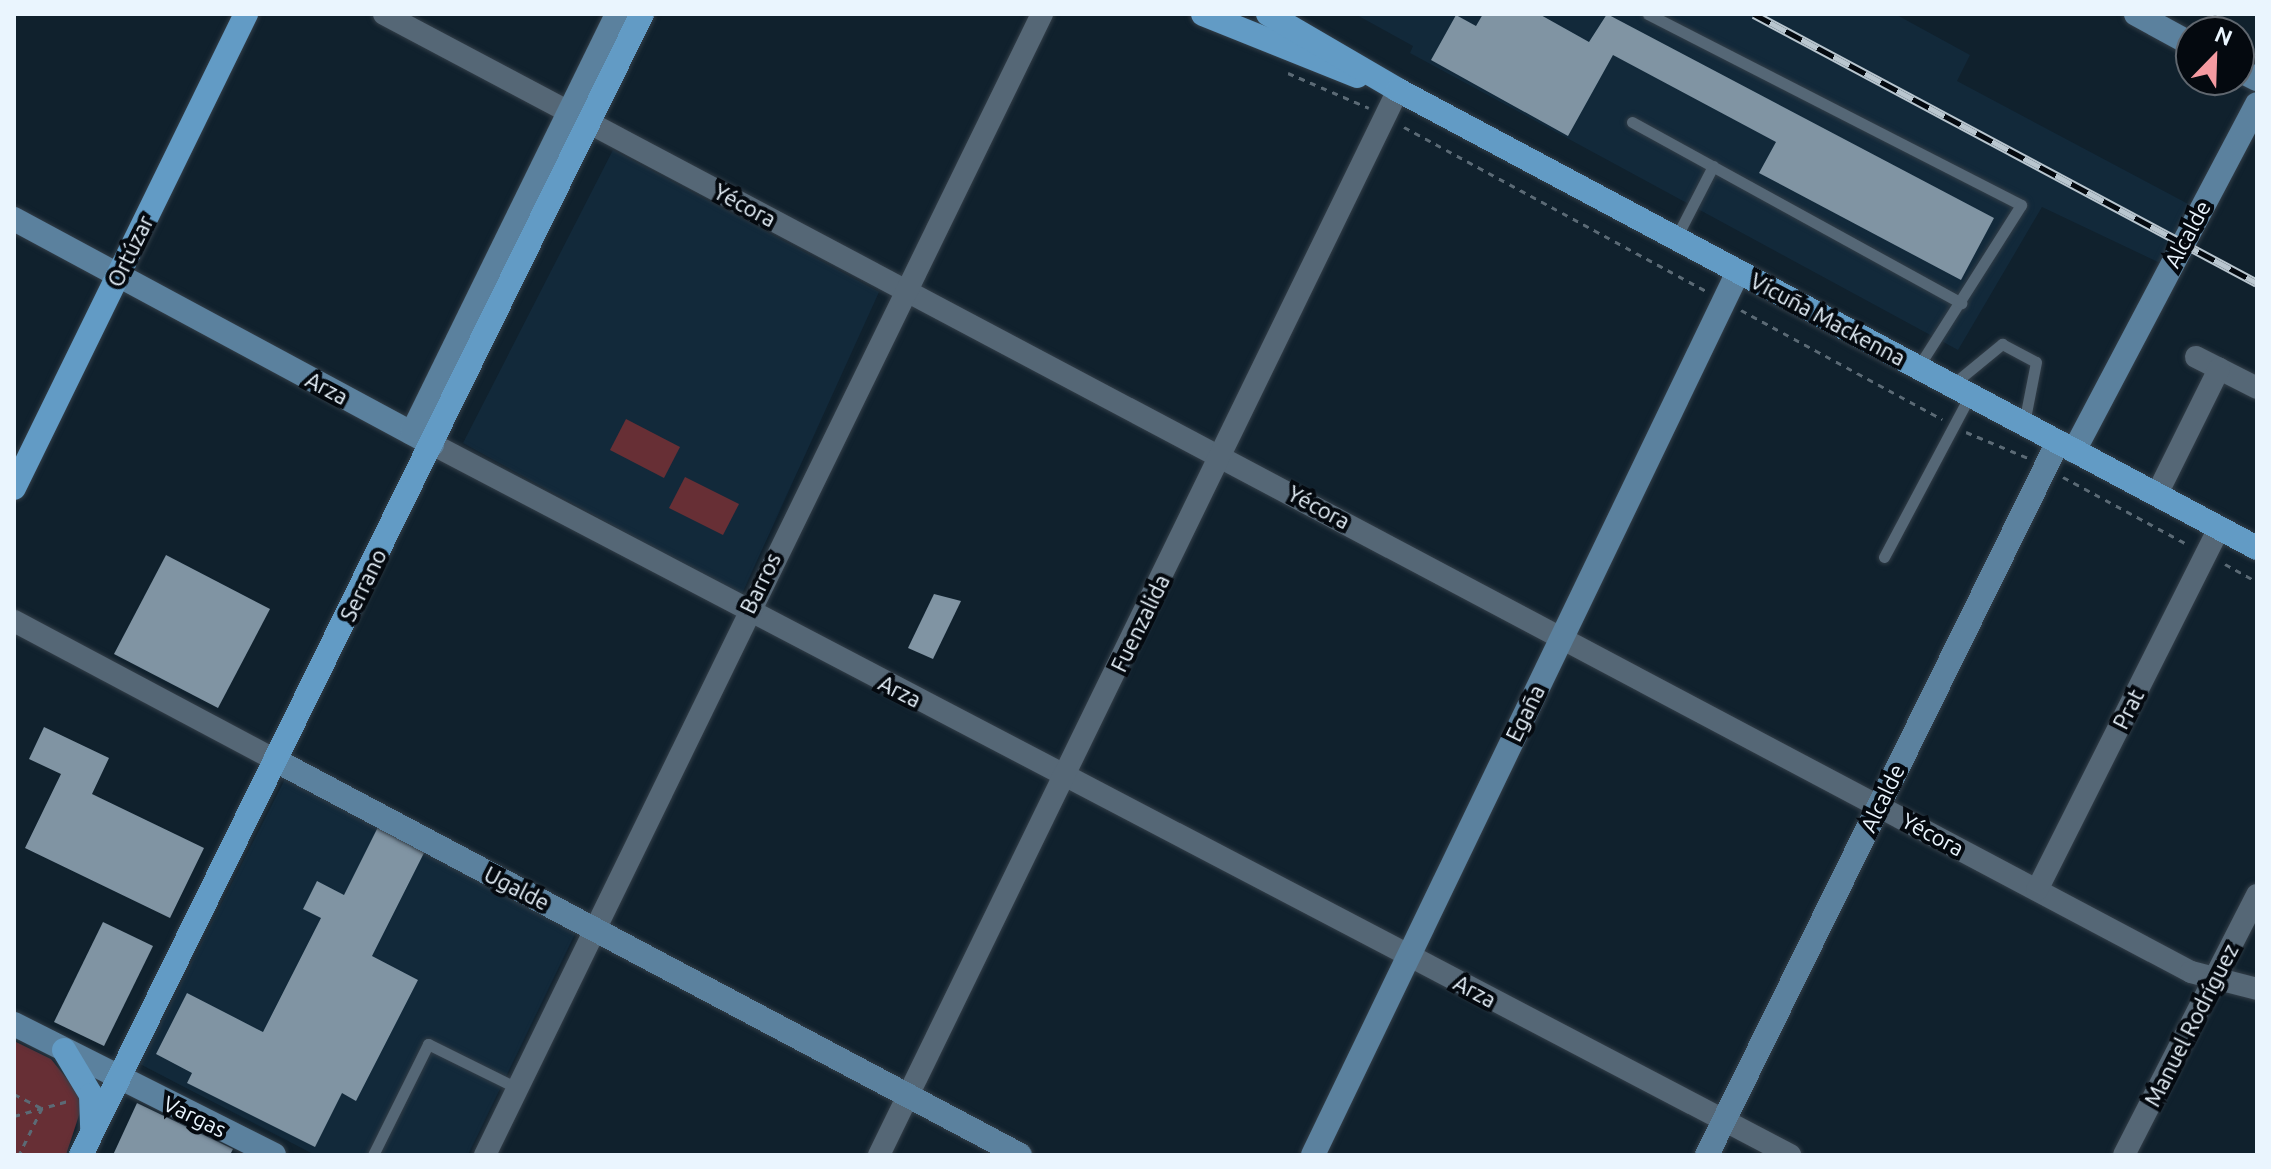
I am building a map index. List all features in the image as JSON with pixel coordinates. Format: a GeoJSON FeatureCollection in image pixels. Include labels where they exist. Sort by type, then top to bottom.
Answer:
{"type":"FeatureCollection","features":[{"type":"Feature","properties":{"kind":"main road","name":"Ortúzar"},"geometry":{"type":"LineString","coordinates":[[14,488],[246,14]]}},
{"type":"Feature","properties":{"kind":"main road","name":"Serrano"},"geometry":{"type":"LineString","coordinates":[[85,1147],[275,760],[422,439],[579,117],[642,14]]}},
{"type":"Feature","properties":{"kind":"main road","name":"Vicuña Mackenna"},"geometry":{"type":"LineString","coordinates":[[1203,14],[1398,90]]}},
{"type":"Feature","properties":{"kind":"main road","name":"Vicuña Mackenna"},"geometry":{"type":"LineString","coordinates":[[1268,14],[1398,90],[2257,548]]}},
{"type":"Feature","properties":{"kind":"main road"},"geometry":{"type":"LineString","coordinates":[[64,1050],[91,1095],[85,1147]]}},
{"type":"Feature","properties":{"kind":"street","name":"Yécora"},"geometry":{"type":"LineString","coordinates":[[384,14],[1222,455],[2191,972],[2257,989]]}},
{"type":"Feature","properties":{"kind":"street","name":"Serrano"},"geometry":{"type":"LineString","coordinates":[[579,117],[617,14]]}},
{"type":"Feature","properties":{"kind":"street","name":"Barros"},"geometry":{"type":"LineString","coordinates":[[485,1155],[746,612],[1042,14]]}},
{"type":"Feature","properties":{"kind":"street"},"geometry":{"type":"LineString","coordinates":[[2136,14],[2175,35]]}},
{"type":"Feature","properties":{"kind":"street","name":"Fuenzalida"},"geometry":{"type":"LineString","coordinates":[[879,1155],[1398,90]]}},
{"type":"Feature","properties":{"kind":"street","name":"Alcalde"},"geometry":{"type":"LineString","coordinates":[[1707,1155],[1879,806],[2257,104]]}},
{"type":"Feature","properties":{"kind":"street","name":"Alcalde"},"geometry":{"type":"LineString","coordinates":[[2072,450],[2257,142]]}},
{"type":"Feature","properties":{"kind":"street","name":"Arza"},"geometry":{"type":"LineString","coordinates":[[14,219],[746,612],[1790,1155]]}},
{"type":"Feature","properties":{"kind":"street","name":"Egaña"},"geometry":{"type":"LineString","coordinates":[[1313,1155],[1738,272]]}},
{"type":"Feature","properties":{"kind":"street"},"geometry":{"type":"LineString","coordinates":[[2196,357],[2257,388]]}},
{"type":"Feature","properties":{"kind":"street"},"geometry":{"type":"LineString","coordinates":[[2157,494],[2219,369]]}},
{"type":"Feature","properties":{"kind":"street","name":"Prat"},"geometry":{"type":"LineString","coordinates":[[2037,890],[2219,528]]}},
{"type":"Feature","properties":{"kind":"street","name":"Ugalde"},"geometry":{"type":"LineString","coordinates":[[14,621],[1020,1155]]}},
{"type":"Feature","properties":{"kind":"street","name":"Manuel Rodríguez"},"geometry":{"type":"LineString","coordinates":[[2124,1155],[2257,895]]}},
{"type":"Feature","properties":{"kind":"street","name":"Vargas"},"geometry":{"type":"LineString","coordinates":[[14,1024],[274,1155]]}},
{"type":"Feature","properties":{"kind":"lane"},"geometry":{"type":"LineString","coordinates":[[1648,14],[2021,205],[1918,367]]}},
{"type":"Feature","properties":{"kind":"lane"},"geometry":{"type":"LineString","coordinates":[[1632,122],[1961,303]]}},
{"type":"Feature","properties":{"kind":"lane"},"geometry":{"type":"LineString","coordinates":[[1676,238],[1713,166]]}},
{"type":"Feature","properties":{"kind":"lane"},"geometry":{"type":"LineString","coordinates":[[1884,557],[1961,390],[2002,344],[2036,362],[2024,424]]}},
{"type":"Feature","properties":{"kind":"lane"},"geometry":{"type":"LineString","coordinates":[[373,1155],[428,1044],[517,1088]]}},
{"type":"Feature","properties":{"kind":"path"},"geometry":{"type":"LineString","coordinates":[[14,1094],[42,1108]]}},
{"type":"Feature","properties":{"kind":"path"},"geometry":{"type":"LineString","coordinates":[[14,1116],[91,1095]]}},
{"type":"Feature","properties":{"kind":"path"},"geometry":{"type":"LineString","coordinates":[[19,1155],[42,1108]]}},
{"type":"Feature","properties":{"kind":"shaded area"},"geometry":{"type":"Polygon","coordinates":[[[1355,14],[1895,14],[1970,55],[1957,81],[2192,206],[2160,263],[2042,207],[1958,350],[1410,53],[1413,46],[1355,14]]]}},
{"type":"Feature","properties":{"kind":"shaded area"},"geometry":{"type":"Polygon","coordinates":[[[613,150],[879,292],[741,596],[463,443],[613,150]]]}},
{"type":"Feature","properties":{"kind":"shaded area"},"geometry":{"type":"Polygon","coordinates":[[[626,419],[680,447],[664,478],[610,450],[626,419]]]}},
{"type":"Feature","properties":{"kind":"shaded area"},"geometry":{"type":"Polygon","coordinates":[[[685,477],[739,504],[723,535],[669,508],[685,477]]]}},
{"type":"Feature","properties":{"kind":"shaded area"},"geometry":{"type":"Polygon","coordinates":[[[285,779],[576,932],[468,1155],[315,1155],[140,1064],[285,779]]]}},
{"type":"Feature","properties":{"kind":"shaded area"},"geometry":{"type":"Polygon","coordinates":[[[14,1041],[51,1059],[84,1100],[66,1155],[14,1155],[14,1041]]]}},
{"type":"Feature","properties":{"kind":"building"},"geometry":{"type":"Polygon","coordinates":[[[1483,14],[1539,14],[1589,42],[1607,14],[1994,218],[1961,280],[1759,173],[1776,142],[1613,55],[1568,136],[1431,60],[1456,15],[1476,26],[1483,14]]]}},
{"type":"Feature","properties":{"kind":"building"},"geometry":{"type":"Polygon","coordinates":[[[166,555],[270,609],[218,708],[114,654],[166,555]]]}},
{"type":"Feature","properties":{"kind":"building"},"geometry":{"type":"Polygon","coordinates":[[[934,594],[961,601],[933,659],[908,648],[934,594]]]}},
{"type":"Feature","properties":{"kind":"building"},"geometry":{"type":"Polygon","coordinates":[[[44,727],[109,758],[92,794],[204,848],[170,918],[25,848],[61,774],[29,759],[44,727]]]}},
{"type":"Feature","properties":{"kind":"building"},"geometry":{"type":"Polygon","coordinates":[[[379,825],[426,849],[372,956],[418,980],[356,1101],[342,1093],[315,1147],[187,1083],[192,1073],[156,1054],[187,993],[263,1032],[321,918],[303,909],[317,881],[344,895],[379,825]]]}},
{"type":"Feature","properties":{"kind":"building"},"geometry":{"type":"Polygon","coordinates":[[[103,922],[153,946],[104,1046],[54,1022],[103,922]]]}},
{"type":"Feature","properties":{"kind":"building"},"geometry":{"type":"Polygon","coordinates":[[[137,1103],[233,1149],[230,1155],[113,1155],[137,1103]]]}},
{"type":"Feature","properties":{"kind":"railway"},"geometry":{"type":"LineString","coordinates":[[1754,14],[2257,283]]}}]}
